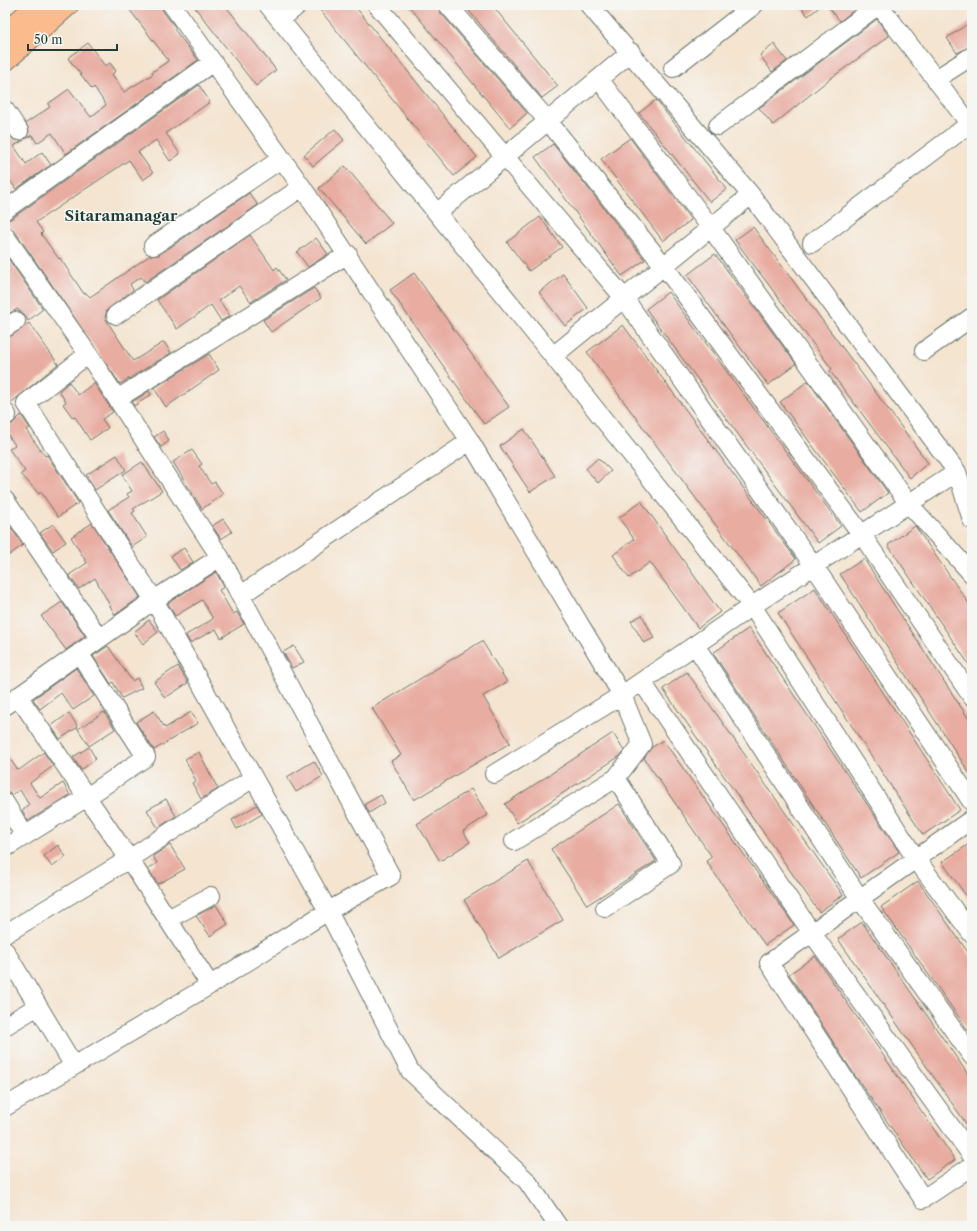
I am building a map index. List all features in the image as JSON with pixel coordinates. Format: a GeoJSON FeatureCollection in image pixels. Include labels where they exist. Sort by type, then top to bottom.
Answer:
{"type":"FeatureCollection","features":[{"type":"Feature","properties":{"kind":"highway"},"geometry":{"type":"LineString","coordinates":[[5,34],[38,5]]}},
{"type":"Feature","properties":{"kind":"highway"},"geometry":{"type":"LineString","coordinates":[[5,60],[67,5]]}},
{"type":"Feature","properties":{"kind":"street"},"geometry":{"type":"LineString","coordinates":[[172,5],[348,254],[470,441],[622,695],[642,744],[616,778],[514,841]]}},
{"type":"Feature","properties":{"kind":"street"},"geometry":{"type":"LineString","coordinates":[[268,5],[553,356],[752,606],[916,859],[972,934]]}},
{"type":"Feature","properties":{"kind":"street"},"geometry":{"type":"LineString","coordinates":[[280,20],[298,5]]}},
{"type":"Feature","properties":{"kind":"street"},"geometry":{"type":"LineString","coordinates":[[377,5],[504,158],[624,298],[814,566],[972,802]]}},
{"type":"Feature","properties":{"kind":"street"},"geometry":{"type":"LineString","coordinates":[[448,5],[548,121],[664,266],[862,535],[972,697]]}},
{"type":"Feature","properties":{"kind":"street"},"geometry":{"type":"LineString","coordinates":[[589,5],[631,52],[751,195],[957,472],[972,520]]}},
{"type":"Feature","properties":{"kind":"street"},"geometry":{"type":"LineString","coordinates":[[673,68],[754,5]]}},
{"type":"Feature","properties":{"kind":"street"},"geometry":{"type":"LineString","coordinates":[[718,126],[878,5],[971,124],[812,243]]}},
{"type":"Feature","properties":{"kind":"street"},"geometry":{"type":"LineString","coordinates":[[437,213],[631,52]]}},
{"type":"Feature","properties":{"kind":"street"},"geometry":{"type":"LineString","coordinates":[[936,79],[972,56]]}},
{"type":"Feature","properties":{"kind":"street"},"geometry":{"type":"LineString","coordinates":[[5,210],[213,62]]}},
{"type":"Feature","properties":{"kind":"street"},"geometry":{"type":"LineString","coordinates":[[599,79],[711,228],[908,504],[972,574]]}},
{"type":"Feature","properties":{"kind":"street"},"geometry":{"type":"LineString","coordinates":[[5,110],[19,131]]}},
{"type":"Feature","properties":{"kind":"street"},"geometry":{"type":"LineString","coordinates":[[153,246],[281,159]]}},
{"type":"Feature","properties":{"kind":"street"},"geometry":{"type":"LineString","coordinates":[[116,315],[302,187]]}},
{"type":"Feature","properties":{"kind":"street"},"geometry":{"type":"LineString","coordinates":[[553,356],[751,195]]}},
{"type":"Feature","properties":{"kind":"street"},"geometry":{"type":"LineString","coordinates":[[5,236],[88,354],[220,557],[391,876],[328,911],[210,985],[5,1107]]}},
{"type":"Feature","properties":{"kind":"street"},"geometry":{"type":"LineString","coordinates":[[117,399],[348,254]]}},
{"type":"Feature","properties":{"kind":"street"},"geometry":{"type":"LineString","coordinates":[[924,351],[972,317]]}},
{"type":"Feature","properties":{"kind":"street"},"geometry":{"type":"LineString","coordinates":[[88,354],[26,403],[154,600],[328,911],[410,1071],[527,1181],[558,1226]]}},
{"type":"Feature","properties":{"kind":"street"},"geometry":{"type":"LineString","coordinates":[[5,412],[7,414],[5,416]]}},
{"type":"Feature","properties":{"kind":"street"},"geometry":{"type":"LineString","coordinates":[[241,595],[470,441]]}},
{"type":"Feature","properties":{"kind":"street"},"geometry":{"type":"LineString","coordinates":[[494,774],[642,682],[752,606],[957,472]]}},
{"type":"Feature","properties":{"kind":"street"},"geometry":{"type":"LineString","coordinates":[[5,500],[99,638]]}},
{"type":"Feature","properties":{"kind":"street"},"geometry":{"type":"LineString","coordinates":[[210,985],[129,859],[87,797],[12,701],[99,638],[220,557]]}},
{"type":"Feature","properties":{"kind":"street"},"geometry":{"type":"LineString","coordinates":[[695,646],[860,899],[972,1056]]}},
{"type":"Feature","properties":{"kind":"street"},"geometry":{"type":"LineString","coordinates":[[5,848],[87,797],[146,757],[79,653]]}},
{"type":"Feature","properties":{"kind":"street"},"geometry":{"type":"LineString","coordinates":[[642,682],[812,933],[972,1156]]}},
{"type":"Feature","properties":{"kind":"street"},"geometry":{"type":"LineString","coordinates":[[5,934],[129,859],[253,778]]}},
{"type":"Feature","properties":{"kind":"street"},"geometry":{"type":"LineString","coordinates":[[605,908],[671,864],[616,778]]}},
{"type":"Feature","properties":{"kind":"street"},"geometry":{"type":"LineString","coordinates":[[5,803],[25,836]]}},
{"type":"Feature","properties":{"kind":"street"},"geometry":{"type":"LineString","coordinates":[[972,819],[769,963],[923,1199],[972,1166]]}},
{"type":"Feature","properties":{"kind":"street"},"geometry":{"type":"LineString","coordinates":[[168,919],[211,896]]}},
{"type":"Feature","properties":{"kind":"street"},"geometry":{"type":"LineString","coordinates":[[5,951],[74,1066]]}},
{"type":"Feature","properties":{"kind":"street"},"geometry":{"type":"LineString","coordinates":[[5,1026],[38,1006]]}},
{"type":"Feature","properties":{"kind":"building"},"geometry":{"type":"Polygon","coordinates":[[[126,5],[162,5],[163,11],[176,28],[174,29],[198,60],[66,154],[52,133],[37,143],[32,135],[25,139],[29,131],[26,123],[50,107],[48,104],[69,89],[91,117],[106,105],[94,87],[92,89],[68,58],[88,43],[105,66],[110,63],[116,71],[112,74],[124,92],[153,74],[152,72],[167,62],[168,60],[126,5]]]}},
{"type":"Feature","properties":{"kind":"building"},"geometry":{"type":"Polygon","coordinates":[[[193,5],[225,5],[276,70],[256,86],[193,5]]]}},
{"type":"Feature","properties":{"kind":"building"},"geometry":{"type":"Polygon","coordinates":[[[316,5],[354,5],[477,157],[454,176],[316,5]]]}},
{"type":"Feature","properties":{"kind":"building"},"geometry":{"type":"Polygon","coordinates":[[[408,5],[438,5],[440,12],[527,113],[510,128],[408,5]]]}},
{"type":"Feature","properties":{"kind":"building"},"geometry":{"type":"Polygon","coordinates":[[[464,5],[492,5],[558,86],[542,98],[464,5]]]}},
{"type":"Feature","properties":{"kind":"building"},"geometry":{"type":"Polygon","coordinates":[[[799,5],[822,5],[808,16],[799,5]]]}},
{"type":"Feature","properties":{"kind":"building"},"geometry":{"type":"Polygon","coordinates":[[[827,5],[861,5],[840,21],[827,5]]]}},
{"type":"Feature","properties":{"kind":"building"},"geometry":{"type":"Polygon","coordinates":[[[877,19],[889,36],[827,81],[773,125],[759,108],[877,19]]]}},
{"type":"Feature","properties":{"kind":"building"},"geometry":{"type":"Polygon","coordinates":[[[972,21],[972,46],[957,53],[947,38],[972,21]]]}},
{"type":"Feature","properties":{"kind":"building"},"geometry":{"type":"Polygon","coordinates":[[[774,44],[787,61],[772,72],[760,55],[774,44]]]}},
{"type":"Feature","properties":{"kind":"building"},"geometry":{"type":"Polygon","coordinates":[[[199,85],[210,102],[166,133],[180,154],[170,161],[156,140],[138,152],[153,173],[143,180],[129,160],[36,222],[43,232],[41,234],[59,259],[60,258],[84,294],[86,293],[90,297],[149,256],[159,255],[249,193],[258,205],[145,282],[141,277],[130,284],[133,290],[107,310],[105,318],[133,361],[164,342],[171,353],[120,384],[14,230],[5,226],[5,220],[11,219],[199,85]]]}},
{"type":"Feature","properties":{"kind":"building"},"geometry":{"type":"Polygon","coordinates":[[[656,100],[727,189],[710,202],[639,113],[656,100]]]}},
{"type":"Feature","properties":{"kind":"building"},"geometry":{"type":"Polygon","coordinates":[[[5,129],[14,140],[24,140],[14,146],[26,164],[42,152],[51,165],[16,189],[5,173],[5,129]]]}},
{"type":"Feature","properties":{"kind":"building"},"geometry":{"type":"Polygon","coordinates":[[[335,129],[344,140],[313,166],[304,155],[335,129]]]}},
{"type":"Feature","properties":{"kind":"building"},"geometry":{"type":"Polygon","coordinates":[[[630,138],[691,220],[663,241],[601,159],[630,138]]]}},
{"type":"Feature","properties":{"kind":"building"},"geometry":{"type":"Polygon","coordinates":[[[553,144],[645,260],[622,276],[535,157],[553,144]]]}},
{"type":"Feature","properties":{"kind":"building"},"geometry":{"type":"Polygon","coordinates":[[[345,166],[392,223],[366,244],[319,188],[345,166]]]}},
{"type":"Feature","properties":{"kind":"building"},"geometry":{"type":"Polygon","coordinates":[[[540,217],[562,247],[529,271],[507,242],[540,217]]]}},
{"type":"Feature","properties":{"kind":"building"},"geometry":{"type":"Polygon","coordinates":[[[753,227],[928,463],[910,478],[830,371],[832,369],[735,240],[753,227]]]}},
{"type":"Feature","properties":{"kind":"building"},"geometry":{"type":"Polygon","coordinates":[[[250,235],[274,270],[277,267],[286,280],[251,302],[239,286],[219,300],[230,316],[221,321],[211,305],[177,329],[157,300],[250,235]]]}},
{"type":"Feature","properties":{"kind":"building"},"geometry":{"type":"Polygon","coordinates":[[[316,238],[328,254],[308,267],[297,252],[316,238]]]}},
{"type":"Feature","properties":{"kind":"building"},"geometry":{"type":"Polygon","coordinates":[[[5,254],[43,309],[28,321],[25,315],[17,309],[5,316],[5,254]]]}},
{"type":"Feature","properties":{"kind":"building"},"geometry":{"type":"Polygon","coordinates":[[[715,254],[796,364],[768,385],[687,275],[715,254]]]}},
{"type":"Feature","properties":{"kind":"building"},"geometry":{"type":"Polygon","coordinates":[[[414,273],[509,407],[484,424],[390,290],[414,273]]]}},
{"type":"Feature","properties":{"kind":"building"},"geometry":{"type":"Polygon","coordinates":[[[563,274],[588,308],[565,326],[539,292],[563,274]]]}},
{"type":"Feature","properties":{"kind":"building"},"geometry":{"type":"Polygon","coordinates":[[[314,288],[321,298],[271,332],[263,320],[314,288]]]}},
{"type":"Feature","properties":{"kind":"building"},"geometry":{"type":"Polygon","coordinates":[[[668,292],[841,526],[818,543],[646,309],[668,292]]]}},
{"type":"Feature","properties":{"kind":"building"},"geometry":{"type":"Polygon","coordinates":[[[29,323],[58,364],[10,403],[5,402],[5,340],[29,323]]]}},
{"type":"Feature","properties":{"kind":"building"},"geometry":{"type":"Polygon","coordinates":[[[623,325],[796,559],[761,586],[587,352],[623,325]]]}},
{"type":"Feature","properties":{"kind":"building"},"geometry":{"type":"Polygon","coordinates":[[[209,354],[219,370],[166,407],[154,388],[209,354]]]}},
{"type":"Feature","properties":{"kind":"building"},"geometry":{"type":"Polygon","coordinates":[[[808,381],[888,493],[862,512],[780,402],[808,381]]]}},
{"type":"Feature","properties":{"kind":"building"},"geometry":{"type":"Polygon","coordinates":[[[69,382],[78,395],[94,383],[113,412],[102,419],[108,428],[90,440],[75,417],[73,418],[63,404],[66,402],[59,391],[69,382]]]}},
{"type":"Feature","properties":{"kind":"building"},"geometry":{"type":"Polygon","coordinates":[[[149,391],[151,395],[134,406],[132,402],[149,391]]]}},
{"type":"Feature","properties":{"kind":"building"},"geometry":{"type":"Polygon","coordinates":[[[21,415],[30,428],[26,430],[45,456],[47,455],[78,502],[58,517],[41,492],[39,494],[21,474],[25,471],[9,449],[15,445],[5,431],[5,427],[12,424],[21,415]]]}},
{"type":"Feature","properties":{"kind":"building"},"geometry":{"type":"Polygon","coordinates":[[[524,429],[555,476],[530,492],[500,446],[524,429]]]}},
{"type":"Feature","properties":{"kind":"building"},"geometry":{"type":"Polygon","coordinates":[[[163,431],[169,441],[161,447],[154,437],[163,431]]]}},
{"type":"Feature","properties":{"kind":"building"},"geometry":{"type":"Polygon","coordinates":[[[192,450],[202,464],[199,466],[211,484],[215,482],[223,494],[202,509],[173,462],[192,450]]]}},
{"type":"Feature","properties":{"kind":"building"},"geometry":{"type":"Polygon","coordinates":[[[117,455],[126,470],[95,490],[86,475],[117,455]]]}},
{"type":"Feature","properties":{"kind":"building"},"geometry":{"type":"Polygon","coordinates":[[[598,458],[611,471],[598,483],[586,469],[598,458]]]}},
{"type":"Feature","properties":{"kind":"building"},"geometry":{"type":"Polygon","coordinates":[[[142,462],[162,491],[133,509],[135,511],[132,513],[147,537],[132,547],[108,510],[129,497],[127,494],[132,491],[122,475],[142,462]]]}},
{"type":"Feature","properties":{"kind":"building"},"geometry":{"type":"Polygon","coordinates":[[[641,501],[720,612],[698,628],[650,562],[629,578],[613,555],[634,539],[619,518],[641,501]]]}},
{"type":"Feature","properties":{"kind":"building"},"geometry":{"type":"Polygon","coordinates":[[[5,519],[23,545],[5,558],[5,519]]]}},
{"type":"Feature","properties":{"kind":"building"},"geometry":{"type":"Polygon","coordinates":[[[223,519],[232,532],[221,539],[212,526],[223,519]]]}},
{"type":"Feature","properties":{"kind":"building"},"geometry":{"type":"Polygon","coordinates":[[[92,523],[140,597],[115,615],[95,578],[79,589],[69,575],[87,563],[71,537],[92,523]]]}},
{"type":"Feature","properties":{"kind":"building"},"geometry":{"type":"Polygon","coordinates":[[[53,524],[66,542],[53,551],[40,533],[53,524]]]}},
{"type":"Feature","properties":{"kind":"building"},"geometry":{"type":"Polygon","coordinates":[[[915,526],[972,608],[972,669],[888,545],[915,526]]]}},
{"type":"Feature","properties":{"kind":"building"},"geometry":{"type":"Polygon","coordinates":[[[184,548],[193,562],[180,570],[171,556],[184,548]]]}},
{"type":"Feature","properties":{"kind":"building"},"geometry":{"type":"Polygon","coordinates":[[[864,559],[972,724],[972,777],[840,574],[864,559]]]}},
{"type":"Feature","properties":{"kind":"building"},"geometry":{"type":"Polygon","coordinates":[[[216,572],[224,587],[219,590],[233,614],[237,612],[244,624],[221,638],[216,629],[190,643],[186,635],[213,619],[202,600],[175,616],[168,603],[216,572]]]}},
{"type":"Feature","properties":{"kind":"building"},"geometry":{"type":"Polygon","coordinates":[[[815,588],[960,810],[923,835],[778,613],[815,588]]]}},
{"type":"Feature","properties":{"kind":"building"},"geometry":{"type":"Polygon","coordinates":[[[62,602],[85,636],[66,650],[41,616],[62,602]]]}},
{"type":"Feature","properties":{"kind":"building"},"geometry":{"type":"Polygon","coordinates":[[[642,615],[654,638],[644,643],[631,621],[642,615]]]}},
{"type":"Feature","properties":{"kind":"building"},"geometry":{"type":"Polygon","coordinates":[[[149,620],[158,632],[143,644],[134,632],[149,620]]]}},
{"type":"Feature","properties":{"kind":"building"},"geometry":{"type":"Polygon","coordinates":[[[749,628],[899,852],[861,878],[713,653],[749,628]]]}},
{"type":"Feature","properties":{"kind":"building"},"geometry":{"type":"Polygon","coordinates":[[[482,641],[507,682],[483,696],[510,743],[414,800],[391,761],[401,755],[372,708],[482,641]]]}},
{"type":"Feature","properties":{"kind":"building"},"geometry":{"type":"Polygon","coordinates":[[[108,646],[132,681],[137,678],[142,688],[122,698],[113,682],[111,684],[93,656],[108,646]]]}},
{"type":"Feature","properties":{"kind":"building"},"geometry":{"type":"Polygon","coordinates":[[[294,646],[304,662],[292,668],[283,652],[294,646]]]}},
{"type":"Feature","properties":{"kind":"building"},"geometry":{"type":"Polygon","coordinates":[[[178,666],[188,683],[165,698],[154,682],[178,666]]]}},
{"type":"Feature","properties":{"kind":"building"},"geometry":{"type":"Polygon","coordinates":[[[76,668],[94,696],[73,710],[61,693],[40,709],[33,699],[76,668]]]}},
{"type":"Feature","properties":{"kind":"building"},"geometry":{"type":"Polygon","coordinates":[[[687,672],[843,895],[819,912],[663,689],[687,672]]]}},
{"type":"Feature","properties":{"kind":"building"},"geometry":{"type":"Polygon","coordinates":[[[154,711],[165,728],[191,712],[198,723],[154,750],[136,722],[154,711]]]}},
{"type":"Feature","properties":{"kind":"building"},"geometry":{"type":"Polygon","coordinates":[[[104,712],[115,729],[89,746],[78,729],[104,712]]]}},
{"type":"Feature","properties":{"kind":"building"},"geometry":{"type":"Polygon","coordinates":[[[69,713],[78,727],[60,739],[51,726],[69,713]]]}},
{"type":"Feature","properties":{"kind":"building"},"geometry":{"type":"Polygon","coordinates":[[[613,733],[624,751],[620,756],[517,823],[505,804],[613,733]]]}},
{"type":"Feature","properties":{"kind":"building"},"geometry":{"type":"Polygon","coordinates":[[[663,740],[794,925],[765,945],[706,861],[712,857],[644,758],[651,748],[663,740]]]}},
{"type":"Feature","properties":{"kind":"building"},"geometry":{"type":"Polygon","coordinates":[[[89,747],[96,759],[81,770],[73,757],[89,747]]]}},
{"type":"Feature","properties":{"kind":"building"},"geometry":{"type":"Polygon","coordinates":[[[5,752],[19,770],[44,752],[53,766],[30,783],[40,798],[63,783],[70,795],[28,821],[22,810],[29,805],[20,790],[11,795],[5,790],[5,752]]]}},
{"type":"Feature","properties":{"kind":"building"},"geometry":{"type":"Polygon","coordinates":[[[199,752],[218,789],[201,799],[192,783],[196,781],[185,759],[199,752]]]}},
{"type":"Feature","properties":{"kind":"building"},"geometry":{"type":"Polygon","coordinates":[[[314,761],[323,776],[296,792],[287,777],[314,761]]]}},
{"type":"Feature","properties":{"kind":"building"},"geometry":{"type":"Polygon","coordinates":[[[471,789],[488,815],[463,831],[470,842],[440,861],[417,824],[471,789]]]}},
{"type":"Feature","properties":{"kind":"building"},"geometry":{"type":"Polygon","coordinates":[[[381,795],[385,803],[369,813],[365,804],[381,795]]]}},
{"type":"Feature","properties":{"kind":"building"},"geometry":{"type":"Polygon","coordinates":[[[166,799],[176,816],[158,828],[147,810],[166,799]]]}},
{"type":"Feature","properties":{"kind":"building"},"geometry":{"type":"Polygon","coordinates":[[[619,804],[656,861],[587,905],[551,849],[619,804]]]}},
{"type":"Feature","properties":{"kind":"building"},"geometry":{"type":"Polygon","coordinates":[[[257,805],[262,814],[237,829],[232,820],[257,805]]]}},
{"type":"Feature","properties":{"kind":"building"},"geometry":{"type":"Polygon","coordinates":[[[972,842],[972,904],[942,862],[972,842]]]}},
{"type":"Feature","properties":{"kind":"building"},"geometry":{"type":"Polygon","coordinates":[[[58,845],[66,857],[52,867],[44,856],[58,845]]]}},
{"type":"Feature","properties":{"kind":"building"},"geometry":{"type":"Polygon","coordinates":[[[170,845],[185,869],[158,884],[148,869],[157,863],[153,856],[170,845]]]}},
{"type":"Feature","properties":{"kind":"building"},"geometry":{"type":"Polygon","coordinates":[[[528,861],[563,920],[499,958],[464,900],[528,861]]]}},
{"type":"Feature","properties":{"kind":"building"},"geometry":{"type":"Polygon","coordinates":[[[918,881],[972,958],[972,1036],[881,907],[918,881]]]}},
{"type":"Feature","properties":{"kind":"building"},"geometry":{"type":"Polygon","coordinates":[[[216,905],[228,924],[210,936],[196,916],[216,905]]]}},
{"type":"Feature","properties":{"kind":"building"},"geometry":{"type":"Polygon","coordinates":[[[862,922],[972,1080],[972,1132],[838,939],[862,922]]]}},
{"type":"Feature","properties":{"kind":"building"},"geometry":{"type":"Polygon","coordinates":[[[815,956],[955,1160],[927,1179],[854,1074],[789,974],[815,956]]]}},
{"type":"Feature","properties":{"kind":"district","name":"Sitaramanagar"},"geometry":{"type":"Point","coordinates":[121,215]}}]}
